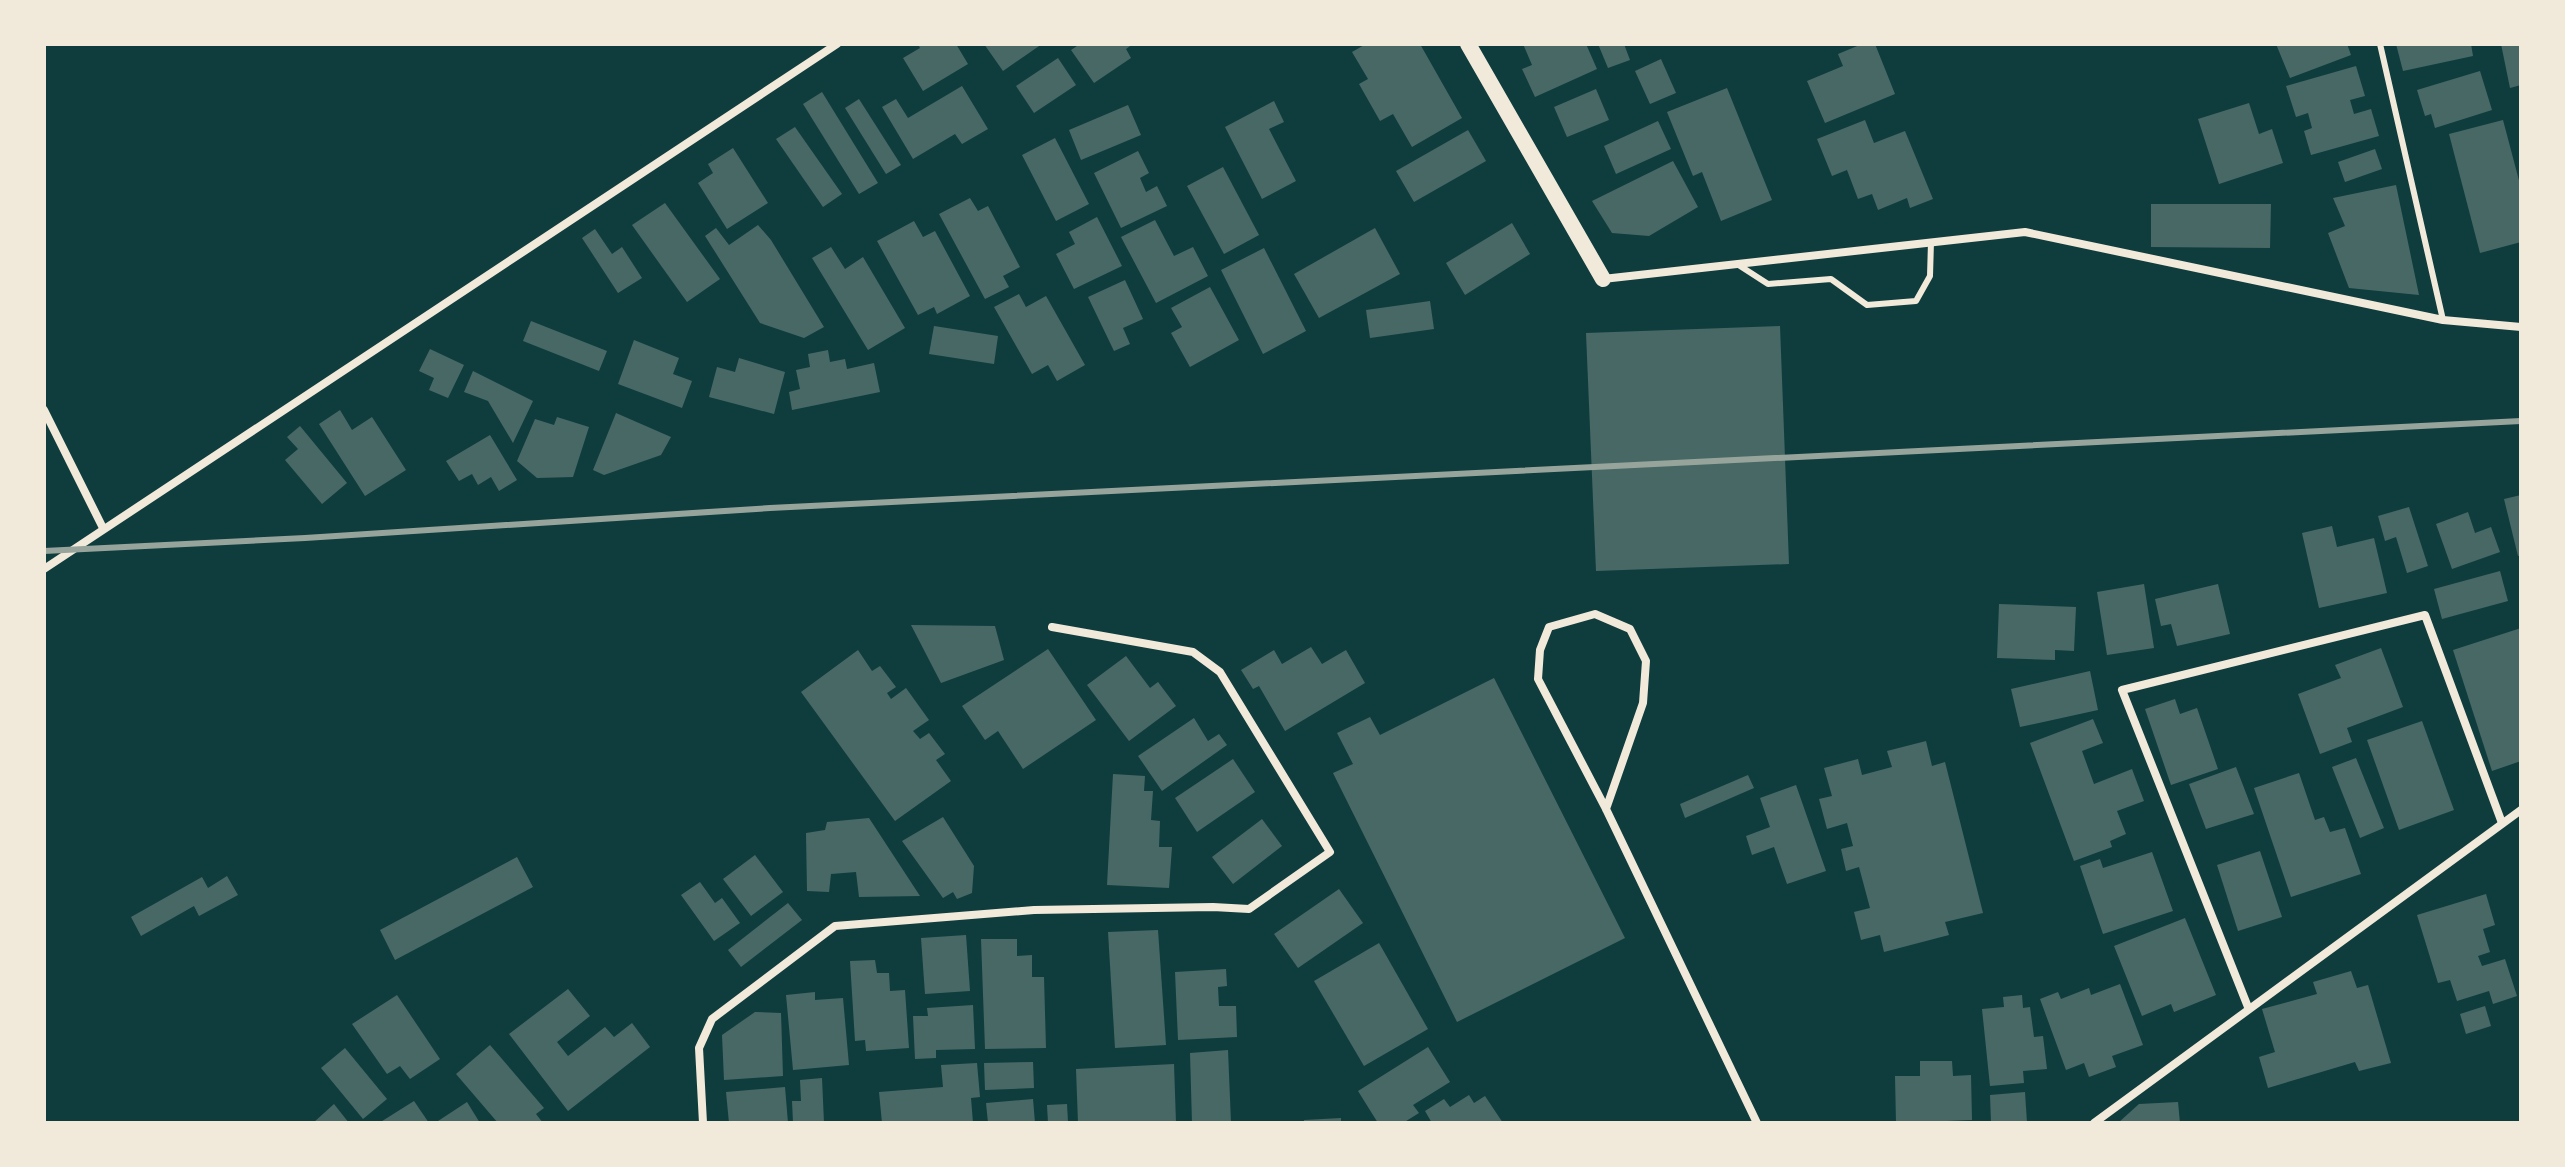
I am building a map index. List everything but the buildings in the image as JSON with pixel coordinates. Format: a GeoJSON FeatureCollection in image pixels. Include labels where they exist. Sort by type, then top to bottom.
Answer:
{"type":"FeatureCollection","features":[{"type":"Feature","properties":{"kind":"main road"},"geometry":{"type":"LineString","coordinates":[[1468,44],[1603,279]]}},
{"type":"Feature","properties":{"kind":"street"},"geometry":{"type":"LineString","coordinates":[[44,569],[837,44]]}},
{"type":"Feature","properties":{"kind":"street"},"geometry":{"type":"LineString","coordinates":[[1603,279],[2025,232],[2443,320],[2521,327]]}},
{"type":"Feature","properties":{"kind":"street"},"geometry":{"type":"LineString","coordinates":[[44,410],[103,528]]}},
{"type":"Feature","properties":{"kind":"street"},"geometry":{"type":"LineString","coordinates":[[1606,809],[1643,703],[1646,661],[1630,629],[1595,614],[1549,627],[1540,650],[1538,679],[1606,809],[1757,1123]]}},
{"type":"Feature","properties":{"kind":"street"},"geometry":{"type":"LineString","coordinates":[[2248,1007],[2122,690],[2425,615],[2502,823]]}},
{"type":"Feature","properties":{"kind":"street"},"geometry":{"type":"LineString","coordinates":[[703,1123],[699,1048],[712,1019],[835,926],[1034,910],[1249,909],[1330,852],[1220,672],[1193,652],[1052,627]]}},
{"type":"Feature","properties":{"kind":"street"},"geometry":{"type":"LineString","coordinates":[[2094,1123],[2248,1007],[2521,810]]}},
{"type":"Feature","properties":{"kind":"lane"},"geometry":{"type":"LineString","coordinates":[[2380,44],[2443,320]]}},
{"type":"Feature","properties":{"kind":"lane"},"geometry":{"type":"LineString","coordinates":[[1737,264],[1768,284],[1831,279],[1867,305],[1916,301],[1930,276],[1931,242]]}},
{"type":"Feature","properties":{"kind":"railway"},"geometry":{"type":"LineString","coordinates":[[44,551],[305,538],[770,508],[2521,421]]}}]}
